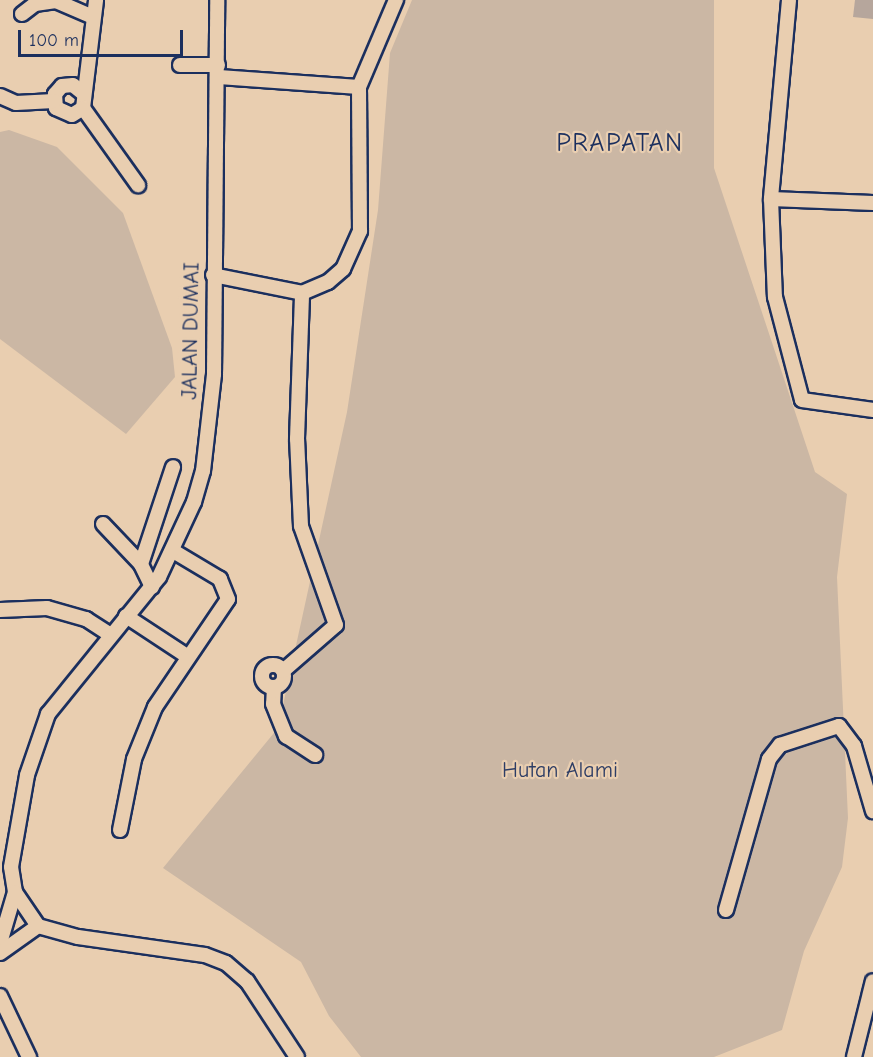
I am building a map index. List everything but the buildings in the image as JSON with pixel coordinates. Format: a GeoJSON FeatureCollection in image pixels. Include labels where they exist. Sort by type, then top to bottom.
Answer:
{"type":"FeatureCollection","features":[{"type":"Feature","properties":{"kind":"street"},"geometry":{"type":"LineString","coordinates":[[54,101],[67,115],[84,101],[96,0]]}},
{"type":"Feature","properties":{"kind":"street","name":"JALAN DUMAI"},"geometry":{"type":"LineString","coordinates":[[15,892],[10,867],[14,828],[48,714],[109,634],[152,586],[173,551],[194,502],[206,451],[214,374],[217,0]]}},
{"type":"Feature","properties":{"kind":"street"},"geometry":{"type":"LineString","coordinates":[[213,275],[302,293],[328,282],[343,269],[360,231],[359,87],[396,0]]}},
{"type":"Feature","properties":{"kind":"street"},"geometry":{"type":"LineString","coordinates":[[789,0],[771,199],[775,297],[802,400],[873,410]]}},
{"type":"Feature","properties":{"kind":"street"},"geometry":{"type":"LineString","coordinates":[[22,14],[35,4],[56,1],[93,17]]}},
{"type":"Feature","properties":{"kind":"street"},"geometry":{"type":"LineString","coordinates":[[180,65],[359,87]]}},
{"type":"Feature","properties":{"kind":"street"},"geometry":{"type":"LineString","coordinates":[[54,101],[58,89],[68,85],[84,101],[138,185]]}},
{"type":"Feature","properties":{"kind":"street"},"geometry":{"type":"LineString","coordinates":[[0,96],[16,103],[54,101]]}},
{"type":"Feature","properties":{"kind":"street"},"geometry":{"type":"LineString","coordinates":[[771,199],[873,203]]}},
{"type":"Feature","properties":{"kind":"street"},"geometry":{"type":"LineString","coordinates":[[302,293],[297,439],[301,526],[336,625],[283,671],[273,665],[263,672],[263,681],[274,687],[273,704],[286,736],[315,755]]}},
{"type":"Feature","properties":{"kind":"street"},"geometry":{"type":"LineString","coordinates":[[141,564],[173,467]]}},
{"type":"Feature","properties":{"kind":"street"},"geometry":{"type":"LineString","coordinates":[[103,524],[141,564],[152,586]]}},
{"type":"Feature","properties":{"kind":"street"},"geometry":{"type":"LineString","coordinates":[[120,830],[142,736],[187,656],[228,599],[227,588],[173,551]]}},
{"type":"Feature","properties":{"kind":"street"},"geometry":{"type":"LineString","coordinates":[[0,610],[47,608],[86,619],[109,634]]}},
{"type":"Feature","properties":{"kind":"street"},"geometry":{"type":"LineString","coordinates":[[126,616],[187,656]]}},
{"type":"Feature","properties":{"kind":"street"},"geometry":{"type":"LineString","coordinates":[[726,909],[769,759],[780,745],[839,726],[854,746],[873,811]]}},
{"type":"Feature","properties":{"kind":"street"},"geometry":{"type":"LineString","coordinates":[[15,892],[38,926],[78,938],[205,955],[226,963],[247,981],[297,1057]]}},
{"type":"Feature","properties":{"kind":"street"},"geometry":{"type":"LineString","coordinates":[[0,943],[15,892]]}},
{"type":"Feature","properties":{"kind":"street"},"geometry":{"type":"LineString","coordinates":[[0,953],[38,926]]}},
{"type":"Feature","properties":{"kind":"street"},"geometry":{"type":"LineString","coordinates":[[854,1057],[873,981]]}},
{"type":"Feature","properties":{"kind":"street"},"geometry":{"type":"LineString","coordinates":[[0,996],[29,1057]]}},
{"type":"Feature","properties":{"kind":"green space","name":"Hutan Alami"},"geometry":{"type":"Polygon","coordinates":[[[412,0],[714,0],[714,168],[815,472],[847,494],[837,577],[848,818],[842,867],[804,951],[782,1030],[714,1057],[361,1057],[329,1016],[301,962],[163,868],[278,728],[347,412],[378,210],[390,53],[412,0]]]}},
{"type":"Feature","properties":{"kind":"green space"},"geometry":{"type":"Polygon","coordinates":[[[9,130],[57,147],[123,213],[172,348],[175,377],[126,434],[0,339],[0,132],[9,130]]]}},
{"type":"Feature","properties":{"kind":"district","name":"PRAPATAN"},"geometry":{"type":"Point","coordinates":[620,144]}}]}
